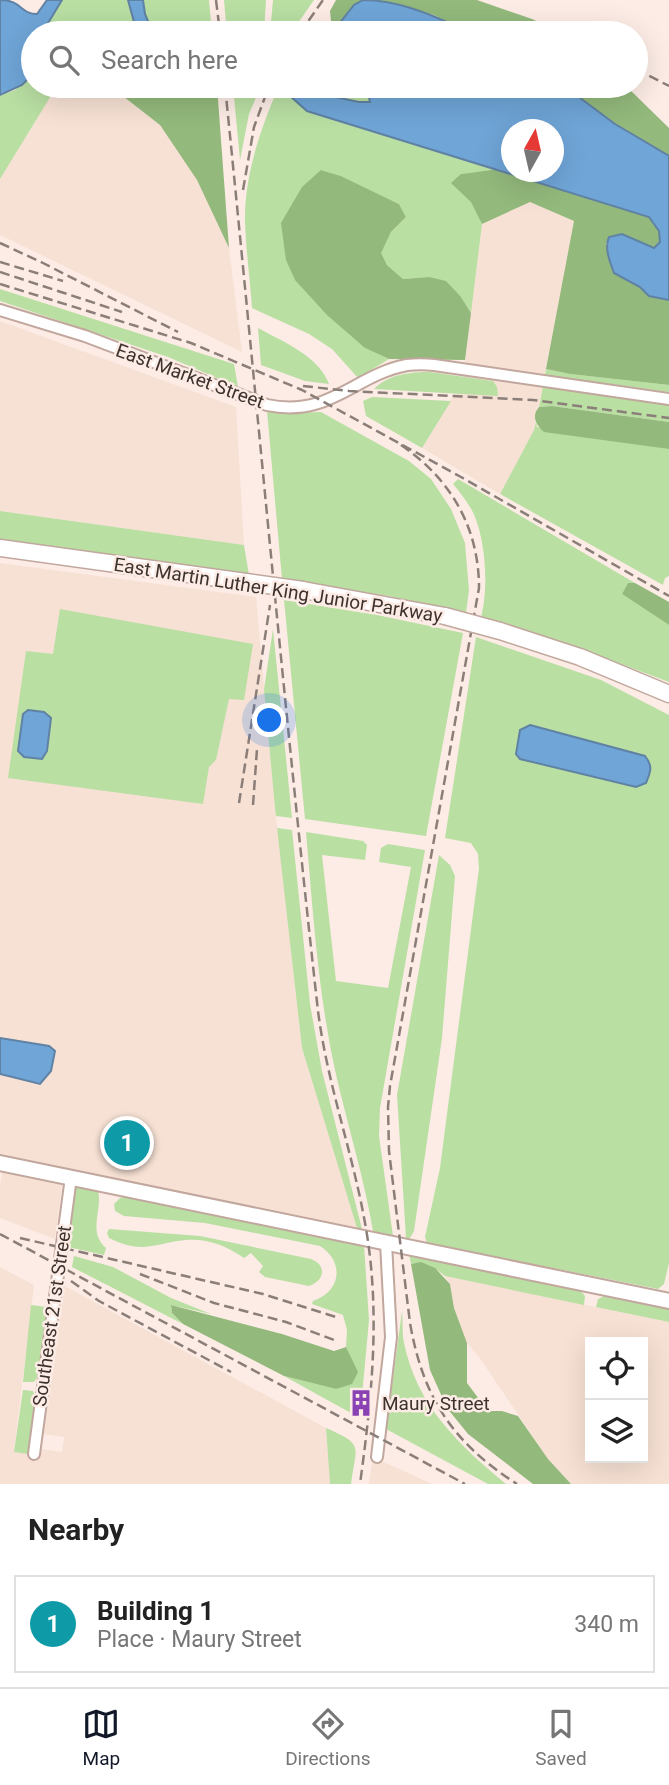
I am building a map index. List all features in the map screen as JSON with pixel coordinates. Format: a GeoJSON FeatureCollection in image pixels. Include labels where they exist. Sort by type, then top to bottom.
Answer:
{"type":"FeatureCollection","features":[{"type":"Feature","properties":{"kind":"main road","name":"East Martin Luther King Junior Parkway"},"geometry":{"type":"LineString","coordinates":[[0,548],[303,590],[445,616],[500,631],[613,670],[669,694]]}},
{"type":"Feature","properties":{"kind":"main road"},"geometry":{"type":"LineString","coordinates":[[0,1163],[669,1301]]}},
{"type":"Feature","properties":{"kind":"street","name":"East Market Street"},"geometry":{"type":"LineString","coordinates":[[0,310],[85,336],[267,405],[283,408],[300,408],[324,401],[383,372],[415,364],[669,399]]}},
{"type":"Feature","properties":{"kind":"street","name":"Southeast 21st Street"},"geometry":{"type":"LineString","coordinates":[[34,1454],[71,1177]]}},
{"type":"Feature","properties":{"kind":"street"},"geometry":{"type":"LineString","coordinates":[[377,1457],[391,1336],[386,1243]]}},
{"type":"Feature","properties":{"kind":"shaded area"},"geometry":{"type":"Polygon","coordinates":[[[50,98],[125,98],[160,125],[197,180],[229,248],[242,352],[0,235],[0,179],[50,98]]]}},
{"type":"Feature","properties":{"kind":"shaded area"},"geometry":{"type":"Polygon","coordinates":[[[530,202],[575,221],[534,430],[500,494],[422,448],[462,382],[482,224],[530,202]]]}},
{"type":"Feature","properties":{"kind":"shaded area"},"geometry":{"type":"Polygon","coordinates":[[[0,321],[236,407],[244,545],[0,511],[0,321]]]}},
{"type":"Feature","properties":{"kind":"shaded area"},"geometry":{"type":"Polygon","coordinates":[[[0,563],[256,597],[275,808],[302,1048],[357,1228],[0,1154],[0,563]]]}},
{"type":"Feature","properties":{"kind":"shaded area"},"geometry":{"type":"Polygon","coordinates":[[[3,1169],[62,1184],[55,1239],[0,1218],[3,1169]]]}},
{"type":"Feature","properties":{"kind":"shaded area"},"geometry":{"type":"Polygon","coordinates":[[[0,1267],[34,1285],[14,1452],[40,1455],[41,1449],[62,1452],[64,1437],[43,1434],[63,1285],[326,1428],[330,1484],[0,1484],[0,1267]]]}},
{"type":"Feature","properties":{"kind":"shaded area"},"geometry":{"type":"Polygon","coordinates":[[[445,1276],[669,1322],[669,1484],[571,1484],[548,1459],[467,1343],[454,1308],[450,1284],[445,1276]]]}},
{"type":"Feature","properties":{"kind":"shaded area"},"geometry":{"type":"Polygon","coordinates":[[[373,1457],[432,1484],[369,1484],[373,1457]]]}},
{"type":"Feature","properties":{"kind":"green space"},"geometry":{"type":"Polygon","coordinates":[[[62,0],[128,0],[134,21],[49,21],[62,0]]]}},
{"type":"Feature","properties":{"kind":"green space"},"geometry":{"type":"Polygon","coordinates":[[[143,0],[209,0],[211,21],[148,21],[143,0]]]}},
{"type":"Feature","properties":{"kind":"green space"},"geometry":{"type":"Polygon","coordinates":[[[224,0],[266,0],[265,21],[226,21],[224,0]]]}},
{"type":"Feature","properties":{"kind":"green space"},"geometry":{"type":"Polygon","coordinates":[[[273,0],[314,0],[299,21],[271,21],[273,0]]]}},
{"type":"Feature","properties":{"kind":"green space"},"geometry":{"type":"Polygon","coordinates":[[[336,0],[363,0],[354,5],[341,21],[331,21],[330,11],[336,0]]]}},
{"type":"Feature","properties":{"kind":"green space"},"geometry":{"type":"Polygon","coordinates":[[[376,0],[477,0],[536,21],[446,21],[434,15],[376,0]]]}},
{"type":"Feature","properties":{"kind":"green space"},"geometry":{"type":"Polygon","coordinates":[[[21,85],[21,98],[50,98],[0,179],[0,95],[15,90],[21,85]]]}},
{"type":"Feature","properties":{"kind":"green space"},"geometry":{"type":"Polygon","coordinates":[[[125,98],[218,98],[229,248],[197,180],[160,125],[125,98]]]}},
{"type":"Feature","properties":{"kind":"green space"},"geometry":{"type":"Polygon","coordinates":[[[234,98],[256,98],[249,114],[240,160],[234,98]]]}},
{"type":"Feature","properties":{"kind":"green space"},"geometry":{"type":"Polygon","coordinates":[[[274,98],[292,98],[307,111],[498,169],[461,174],[482,224],[471,313],[461,297],[429,277],[403,279],[387,265],[380,253],[391,232],[406,217],[399,204],[341,176],[321,170],[365,348],[389,359],[358,378],[332,349],[309,334],[252,308],[245,205],[251,170],[274,98]]]}},
{"type":"Feature","properties":{"kind":"green space"},"geometry":{"type":"Polygon","coordinates":[[[339,98],[369,98],[370,102],[339,98]]]}},
{"type":"Feature","properties":{"kind":"green space"},"geometry":{"type":"Polygon","coordinates":[[[580,98],[638,98],[669,128],[669,156],[615,124],[580,98]]]}},
{"type":"Feature","properties":{"kind":"green space"},"geometry":{"type":"Polygon","coordinates":[[[498,169],[501,170],[501,182],[539,182],[649,217],[659,231],[660,241],[654,248],[622,234],[606,243],[614,273],[640,287],[649,296],[669,300],[669,385],[546,369],[574,221],[530,202],[482,224],[471,202],[451,183],[461,174],[498,169]]]}},
{"type":"Feature","properties":{"kind":"green space"},"geometry":{"type":"Polygon","coordinates":[[[321,170],[341,176],[399,204],[406,217],[391,232],[381,253],[387,265],[403,279],[429,277],[446,281],[461,297],[471,313],[465,360],[389,359],[365,348],[327,315],[295,280],[286,260],[281,223],[302,187],[321,170]]]}},
{"type":"Feature","properties":{"kind":"green space"},"geometry":{"type":"Polygon","coordinates":[[[0,289],[234,364],[238,387],[168,357],[0,301],[0,289]]]}},
{"type":"Feature","properties":{"kind":"green space"},"geometry":{"type":"Polygon","coordinates":[[[258,328],[308,357],[324,374],[329,384],[305,381],[261,365],[258,328]]]}},
{"type":"Feature","properties":{"kind":"green space"},"geometry":{"type":"Polygon","coordinates":[[[546,369],[669,385],[669,392],[545,375],[546,369]]]}},
{"type":"Feature","properties":{"kind":"green space"},"geometry":{"type":"Polygon","coordinates":[[[430,372],[493,381],[498,396],[374,389],[386,380],[400,375],[430,372]]]}},
{"type":"Feature","properties":{"kind":"green space"},"geometry":{"type":"Polygon","coordinates":[[[543,386],[669,402],[669,422],[552,406],[539,407],[543,386]]]}},
{"type":"Feature","properties":{"kind":"green space"},"geometry":{"type":"Polygon","coordinates":[[[372,397],[451,401],[422,448],[366,416],[363,401],[372,397]]]}},
{"type":"Feature","properties":{"kind":"green space"},"geometry":{"type":"Polygon","coordinates":[[[552,406],[669,422],[669,449],[544,432],[537,423],[535,414],[539,407],[552,406]]]}},
{"type":"Feature","properties":{"kind":"green space"},"geometry":{"type":"Polygon","coordinates":[[[267,411],[321,412],[409,461],[431,479],[451,509],[465,543],[469,590],[466,613],[389,596],[282,579],[267,411]]]}},
{"type":"Feature","properties":{"kind":"green space"},"geometry":{"type":"Polygon","coordinates":[[[536,422],[537,427],[669,449],[669,576],[665,578],[663,585],[500,494],[536,422]]]}},
{"type":"Feature","properties":{"kind":"green space"},"geometry":{"type":"Polygon","coordinates":[[[458,479],[635,583],[628,583],[622,594],[669,625],[669,682],[481,617],[485,591],[483,546],[475,518],[453,484],[458,479]]]}},
{"type":"Feature","properties":{"kind":"green space"},"geometry":{"type":"Polygon","coordinates":[[[0,511],[244,545],[249,575],[0,541],[0,511]]]}},
{"type":"Feature","properties":{"kind":"green space"},"geometry":{"type":"Polygon","coordinates":[[[628,583],[635,583],[669,602],[669,625],[622,594],[628,583]]]}},
{"type":"Feature","properties":{"kind":"green space"},"geometry":{"type":"Polygon","coordinates":[[[284,600],[377,615],[463,633],[426,836],[305,819],[284,600]]]}},
{"type":"Feature","properties":{"kind":"green space"},"geometry":{"type":"Polygon","coordinates":[[[60,609],[253,644],[244,700],[229,699],[216,760],[209,767],[203,804],[8,778],[26,651],[53,654],[60,609]]]}},
{"type":"Feature","properties":{"kind":"green space"},"geometry":{"type":"Polygon","coordinates":[[[273,629],[292,818],[276,816],[275,808],[264,689],[273,629]]]}},
{"type":"Feature","properties":{"kind":"green space"},"geometry":{"type":"Polygon","coordinates":[[[476,637],[601,680],[669,715],[669,1263],[664,1284],[658,1289],[427,1243],[425,1237],[440,1168],[479,868],[478,854],[471,843],[445,838],[476,637]]]}},
{"type":"Feature","properties":{"kind":"green space"},"geometry":{"type":"Polygon","coordinates":[[[277,828],[292,830],[310,1004],[322,1071],[362,1229],[357,1228],[302,1048],[277,828]]]}},
{"type":"Feature","properties":{"kind":"green space"},"geometry":{"type":"Polygon","coordinates":[[[306,832],[363,841],[367,845],[365,860],[322,855],[336,981],[388,988],[411,867],[379,862],[381,848],[388,844],[425,850],[380,1108],[379,1136],[393,1236],[373,1231],[335,1070],[320,982],[306,832]]]}},
{"type":"Feature","properties":{"kind":"green space"},"geometry":{"type":"Polygon","coordinates":[[[439,855],[450,865],[455,876],[442,1038],[414,1231],[410,1238],[406,1238],[397,1095],[439,855]]]}},
{"type":"Feature","properties":{"kind":"green space"},"geometry":{"type":"Polygon","coordinates":[[[75,1186],[98,1190],[96,1228],[100,1241],[106,1248],[104,1255],[68,1247],[75,1186]]]}},
{"type":"Feature","properties":{"kind":"green space"},"geometry":{"type":"Polygon","coordinates":[[[130,1195],[364,1245],[369,1320],[360,1418],[284,1376],[336,1389],[357,1373],[346,1347],[347,1330],[343,1315],[312,1304],[334,1284],[336,1268],[328,1253],[320,1246],[205,1223],[124,1216],[115,1211],[114,1204],[120,1198],[130,1195]]]}},
{"type":"Feature","properties":{"kind":"green space"},"geometry":{"type":"Polygon","coordinates":[[[109,1229],[200,1236],[311,1259],[320,1265],[322,1273],[318,1281],[309,1286],[265,1277],[259,1272],[263,1266],[251,1253],[244,1258],[231,1250],[202,1240],[131,1246],[109,1238],[109,1229]]]}},
{"type":"Feature","properties":{"kind":"green space"},"geometry":{"type":"Polygon","coordinates":[[[409,1254],[579,1289],[585,1296],[584,1305],[445,1276],[429,1266],[411,1264],[409,1254]]]}},
{"type":"Feature","properties":{"kind":"green space"},"geometry":{"type":"Polygon","coordinates":[[[74,1256],[113,1267],[171,1298],[211,1314],[171,1305],[172,1313],[183,1324],[72,1267],[74,1256]]]}},
{"type":"Feature","properties":{"kind":"green space"},"geometry":{"type":"Polygon","coordinates":[[[421,1262],[435,1268],[450,1284],[454,1308],[467,1343],[467,1383],[488,1411],[502,1411],[518,1416],[548,1459],[571,1484],[533,1484],[468,1434],[447,1408],[430,1370],[411,1264],[421,1262]]]}},
{"type":"Feature","properties":{"kind":"green space"},"geometry":{"type":"Polygon","coordinates":[[[607,1295],[669,1308],[669,1322],[596,1307],[598,1299],[607,1295]]]}},
{"type":"Feature","properties":{"kind":"green space"},"geometry":{"type":"Polygon","coordinates":[[[31,1305],[47,1307],[38,1376],[34,1382],[23,1382],[31,1305]]]}},
{"type":"Feature","properties":{"kind":"green space"},"geometry":{"type":"Polygon","coordinates":[[[171,1305],[282,1334],[334,1351],[346,1347],[358,1372],[352,1384],[336,1389],[284,1376],[183,1324],[172,1313],[171,1305]]]}},
{"type":"Feature","properties":{"kind":"green space"},"geometry":{"type":"Polygon","coordinates":[[[402,1311],[403,1339],[410,1366],[430,1405],[457,1439],[506,1484],[488,1484],[386,1429],[402,1311]]]}},
{"type":"Feature","properties":{"kind":"green space"},"geometry":{"type":"Polygon","coordinates":[[[23,1390],[33,1391],[35,1396],[28,1454],[14,1452],[23,1390]]]}},
{"type":"Feature","properties":{"kind":"green space"},"geometry":{"type":"Polygon","coordinates":[[[326,1428],[347,1438],[355,1448],[351,1484],[330,1484],[326,1428]]]}},
{"type":"Feature","properties":{"kind":"water"},"geometry":{"type":"Polygon","coordinates":[[[0,0],[13,2],[27,12],[37,14],[47,0],[62,0],[49,21],[21,21],[21,85],[0,95],[0,0]]]}},
{"type":"Feature","properties":{"kind":"water"},"geometry":{"type":"Polygon","coordinates":[[[128,0],[143,0],[148,21],[134,21],[128,0]]]}},
{"type":"Feature","properties":{"kind":"water"},"geometry":{"type":"Polygon","coordinates":[[[363,0],[391,3],[444,21],[341,21],[354,5],[363,0]]]}},
{"type":"Feature","properties":{"kind":"water"},"geometry":{"type":"Polygon","coordinates":[[[292,98],[340,98],[370,102],[369,98],[580,98],[615,124],[669,156],[669,300],[649,296],[640,287],[614,273],[608,255],[609,237],[622,234],[654,248],[660,242],[659,231],[649,217],[536,182],[564,182],[564,119],[501,119],[501,171],[307,111],[292,98]]]}},
{"type":"Feature","properties":{"kind":"water"},"geometry":{"type":"Polygon","coordinates":[[[28,710],[44,712],[51,718],[47,751],[42,759],[24,757],[18,751],[23,714],[28,710]]]}},
{"type":"Feature","properties":{"kind":"water"},"geometry":{"type":"Polygon","coordinates":[[[530,725],[645,756],[650,769],[646,783],[636,787],[520,759],[516,754],[520,730],[530,725]]]}},
{"type":"Feature","properties":{"kind":"water"},"geometry":{"type":"Polygon","coordinates":[[[0,1038],[49,1046],[55,1051],[51,1071],[40,1084],[0,1074],[0,1038]]]}},
{"type":"Feature","properties":{"kind":"railway"},"geometry":{"type":"LineString","coordinates":[[216,0],[219,21]]}},
{"type":"Feature","properties":{"kind":"railway"},"geometry":{"type":"LineString","coordinates":[[308,21],[323,0]]}},
{"type":"Feature","properties":{"kind":"railway"},"geometry":{"type":"LineString","coordinates":[[648,75],[669,86]]}},
{"type":"Feature","properties":{"kind":"railway"},"geometry":{"type":"LineString","coordinates":[[226,98],[317,1002],[326,1058],[360,1195],[370,1256],[373,1354],[360,1484]]}},
{"type":"Feature","properties":{"kind":"railway"},"geometry":{"type":"LineString","coordinates":[[243,190],[254,127],[265,98]]}},
{"type":"Feature","properties":{"kind":"railway"},"geometry":{"type":"LineString","coordinates":[[0,243],[178,332]]}},
{"type":"Feature","properties":{"kind":"railway"},"geometry":{"type":"LineString","coordinates":[[0,262],[63,281]]}},
{"type":"Feature","properties":{"kind":"railway"},"geometry":{"type":"LineString","coordinates":[[0,272],[122,312]]}},
{"type":"Feature","properties":{"kind":"railway"},"geometry":{"type":"LineString","coordinates":[[0,284],[191,343],[302,390],[669,596]]}},
{"type":"Feature","properties":{"kind":"railway"},"geometry":{"type":"LineString","coordinates":[[303,386],[349,391],[533,400],[669,418]]}},
{"type":"Feature","properties":{"kind":"railway"},"geometry":{"type":"LineString","coordinates":[[401,445],[434,473],[459,507],[474,545],[479,588],[390,1086],[389,1151],[410,1323],[423,1374],[444,1416],[458,1435],[475,1452],[517,1484]]}},
{"type":"Feature","properties":{"kind":"railway"},"geometry":{"type":"LineString","coordinates":[[239,803],[270,605]]}},
{"type":"Feature","properties":{"kind":"railway"},"geometry":{"type":"LineString","coordinates":[[253,805],[257,749]]}},
{"type":"Feature","properties":{"kind":"railway"},"geometry":{"type":"LineString","coordinates":[[0,1234],[465,1484]]}},
{"type":"Feature","properties":{"kind":"railway"},"geometry":{"type":"LineString","coordinates":[[20,1238],[263,1294],[339,1318]]}},
{"type":"Feature","properties":{"kind":"railway"},"geometry":{"type":"LineString","coordinates":[[140,1274],[214,1303],[286,1322],[334,1340]]}},
{"type":"Feature","properties":{"kind":"railway"},"geometry":{"type":"LineString","coordinates":[[71,1281],[99,1301],[231,1372]]}},
{"type":"Feature","properties":{"kind":"place","name":"Building 1"},"geometry":{"type":"Point","coordinates":[127,1143]}},
{"type":"Feature","properties":{"kind":"place","name":"Maury Street"},"geometry":{"type":"Point","coordinates":[361,1403]}}]}
